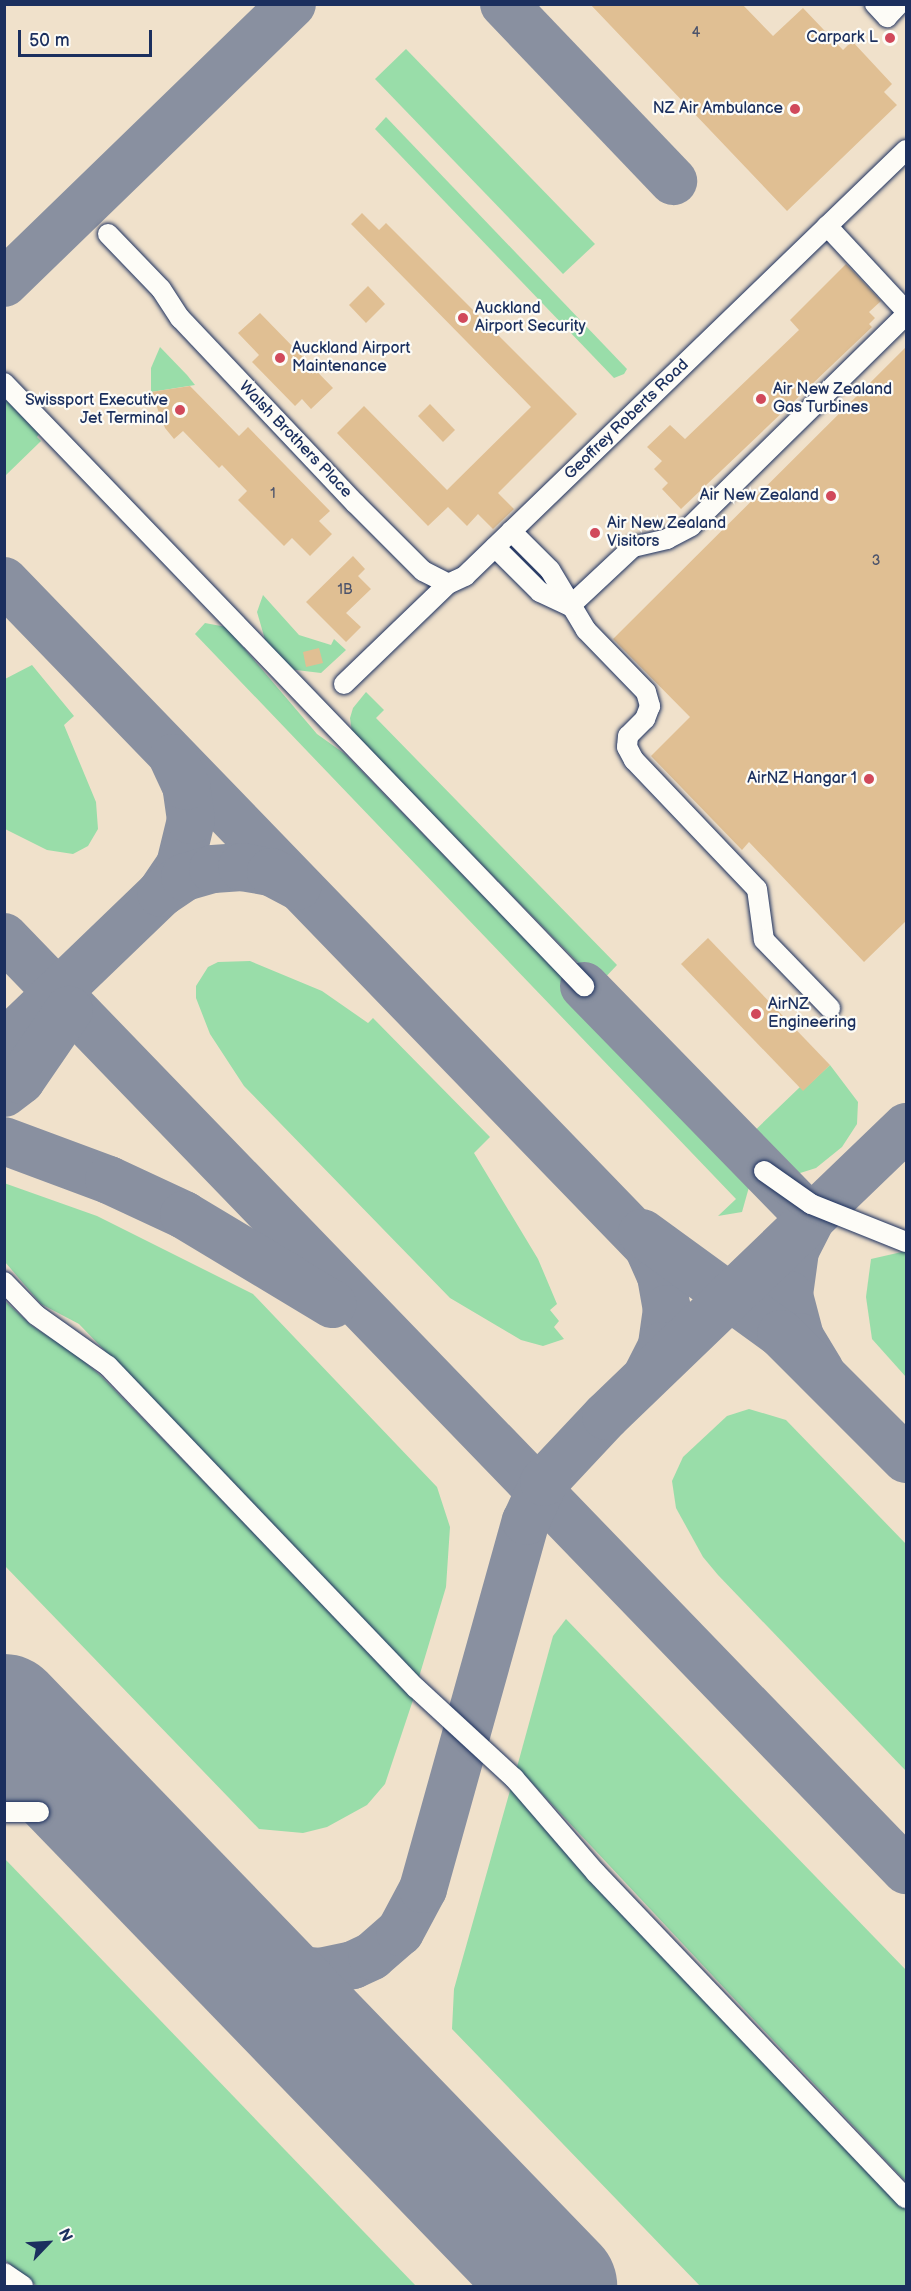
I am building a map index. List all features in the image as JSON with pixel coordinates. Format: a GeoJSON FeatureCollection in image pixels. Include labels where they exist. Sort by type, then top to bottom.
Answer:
{"type":"FeatureCollection","features":[{"type":"Feature","properties":{"kind":"street"},"geometry":{"type":"LineString","coordinates":[[875,4],[887,17],[899,4]]}},
{"type":"Feature","properties":{"kind":"street","name":"Geoffrey Roberts Road"},"geometry":{"type":"LineString","coordinates":[[344,684],[448,584],[465,576],[906,150]]}},
{"type":"Feature","properties":{"kind":"street"},"geometry":{"type":"LineString","coordinates":[[570,606],[633,547],[680,534],[692,526],[906,313],[827,226]]}},
{"type":"Feature","properties":{"kind":"street","name":"Walsh Brothers Place"},"geometry":{"type":"LineString","coordinates":[[108,234],[154,282],[187,326],[414,563],[431,577],[448,584]]}},
{"type":"Feature","properties":{"kind":"street"},"geometry":{"type":"LineString","coordinates":[[4,383],[584,986]]}},
{"type":"Feature","properties":{"kind":"street"},"geometry":{"type":"LineString","coordinates":[[511,531],[550,570],[586,630],[650,699],[645,719],[628,736],[627,747],[634,760],[757,889],[764,940],[830,1008]]}},
{"type":"Feature","properties":{"kind":"street"},"geometry":{"type":"LineString","coordinates":[[495,547],[540,592],[570,606]]}},
{"type":"Feature","properties":{"kind":"street"},"geometry":{"type":"LineString","coordinates":[[764,1171],[811,1204],[906,1242]]}},
{"type":"Feature","properties":{"kind":"street"},"geometry":{"type":"LineString","coordinates":[[4,1282],[36,1315],[108,1366],[416,1688],[514,1778],[596,1873],[906,2198]]}},
{"type":"Feature","properties":{"kind":"street"},"geometry":{"type":"LineString","coordinates":[[4,1812],[39,1812]]}},
{"type":"Feature","properties":{"kind":"street"},"geometry":{"type":"LineString","coordinates":[[4,2273],[23,2286]]}},
{"type":"Feature","properties":{"kind":"shaded area"},"geometry":{"type":"Polygon","coordinates":[[[5,5],[906,5],[906,2286],[5,2286],[5,5]]]}},
{"type":"Feature","properties":{"kind":"green space"},"geometry":{"type":"Polygon","coordinates":[[[406,49],[595,244],[563,274],[375,79],[406,49]]]}},
{"type":"Feature","properties":{"kind":"green space"},"geometry":{"type":"Polygon","coordinates":[[[386,117],[627,369],[624,374],[614,378],[375,129],[386,117]]]}},
{"type":"Feature","properties":{"kind":"green space"},"geometry":{"type":"Polygon","coordinates":[[[160,347],[195,385],[151,392],[151,368],[160,347]]]}},
{"type":"Feature","properties":{"kind":"green space"},"geometry":{"type":"Polygon","coordinates":[[[5,399],[39,434],[37,437],[41,441],[5,476],[5,399]]]}},
{"type":"Feature","properties":{"kind":"green space"},"geometry":{"type":"Polygon","coordinates":[[[263,595],[299,635],[331,645],[334,639],[346,650],[321,673],[288,669],[266,643],[257,612],[263,595]]]}},
{"type":"Feature","properties":{"kind":"green space"},"geometry":{"type":"Polygon","coordinates":[[[205,623],[226,627],[317,734],[345,754],[746,1166],[751,1180],[742,1212],[718,1216],[736,1199],[195,634],[205,623]]]}},
{"type":"Feature","properties":{"kind":"green space"},"geometry":{"type":"Polygon","coordinates":[[[32,665],[74,716],[64,725],[96,802],[98,829],[88,846],[73,854],[47,850],[5,829],[5,679],[32,665]]]}},
{"type":"Feature","properties":{"kind":"green space"},"geometry":{"type":"Polygon","coordinates":[[[366,692],[384,710],[376,718],[617,965],[599,984],[352,732],[350,718],[353,708],[366,692]]]}},
{"type":"Feature","properties":{"kind":"green space"},"geometry":{"type":"Polygon","coordinates":[[[250,961],[322,991],[368,1023],[373,1018],[490,1137],[474,1153],[538,1259],[557,1304],[550,1310],[559,1321],[554,1327],[564,1339],[543,1346],[521,1340],[450,1298],[244,1086],[210,1034],[196,998],[196,986],[208,967],[218,962],[250,961]]]}},
{"type":"Feature","properties":{"kind":"green space"},"geometry":{"type":"Polygon","coordinates":[[[830,1065],[858,1102],[857,1124],[842,1147],[816,1168],[797,1174],[784,1172],[746,1139],[800,1087],[803,1090],[830,1065]]]}},
{"type":"Feature","properties":{"kind":"green space"},"geometry":{"type":"Polygon","coordinates":[[[4,1183],[97,1216],[253,1294],[437,1487],[450,1527],[446,1587],[419,1677],[79,1324],[41,1304],[5,1262],[4,1183]]]}},
{"type":"Feature","properties":{"kind":"green space"},"geometry":{"type":"Polygon","coordinates":[[[906,1251],[906,1377],[872,1339],[866,1297],[871,1259],[906,1251]]]}},
{"type":"Feature","properties":{"kind":"green space"},"geometry":{"type":"Polygon","coordinates":[[[4,1300],[32,1326],[74,1353],[101,1376],[414,1697],[385,1784],[367,1805],[327,1827],[303,1833],[259,1829],[5,1566],[4,1300]]]}},
{"type":"Feature","properties":{"kind":"green space"},"geometry":{"type":"Polygon","coordinates":[[[749,1409],[786,1420],[906,1544],[906,1771],[718,1575],[703,1557],[676,1508],[672,1481],[683,1457],[727,1416],[749,1409]]]}},
{"type":"Feature","properties":{"kind":"green space"},"geometry":{"type":"Polygon","coordinates":[[[566,1619],[906,1970],[906,2182],[517,1767],[553,1636],[566,1619]]]}},
{"type":"Feature","properties":{"kind":"green space"},"geometry":{"type":"Polygon","coordinates":[[[511,1787],[591,1881],[906,2210],[906,2286],[700,2286],[452,2029],[454,1989],[511,1787]]]}},
{"type":"Feature","properties":{"kind":"green space"},"geometry":{"type":"Polygon","coordinates":[[[5,1859],[416,2286],[37,2286],[5,2260],[5,1859]]]}},
{"type":"Feature","properties":{"kind":"building","name":"NZ Air Ambulance"},"geometry":{"type":"Polygon","coordinates":[[[590,4],[742,4],[773,36],[803,8],[843,50],[852,41],[892,84],[884,92],[897,105],[787,211],[590,4]]]}},
{"type":"Feature","properties":{"kind":"building","name":"Auckland Airport Security"},"geometry":{"type":"Polygon","coordinates":[[[362,213],[379,230],[386,223],[577,414],[498,493],[514,509],[493,529],[478,514],[467,526],[448,507],[428,526],[337,433],[364,406],[447,490],[531,407],[351,224],[362,213]]]}},
{"type":"Feature","properties":{"kind":"building","name":"Air New Zealand Gas Turbines"},"geometry":{"type":"Polygon","coordinates":[[[846,264],[881,301],[869,312],[875,318],[869,324],[872,327],[681,509],[662,489],[668,483],[654,469],[662,461],[647,447],[670,425],[685,439],[799,330],[790,320],[846,264]]]}},
{"type":"Feature","properties":{"kind":"building"},"geometry":{"type":"Polygon","coordinates":[[[368,286],[385,304],[366,323],[349,305],[368,286]]]}},
{"type":"Feature","properties":{"kind":"building","name":"Auckland Airport Maintenance"},"geometry":{"type":"Polygon","coordinates":[[[260,313],[333,388],[311,409],[302,399],[295,406],[252,362],[259,355],[238,333],[260,313]]]}},
{"type":"Feature","properties":{"kind":"building","name":"Air New Zealand"},"geometry":{"type":"Polygon","coordinates":[[[906,347],[906,921],[864,962],[749,842],[742,850],[651,756],[690,717],[613,639],[906,347]]]}},
{"type":"Feature","properties":{"kind":"building"},"geometry":{"type":"Polygon","coordinates":[[[190,386],[239,436],[248,427],[330,511],[319,521],[332,534],[310,556],[292,538],[284,546],[238,500],[247,491],[222,465],[219,468],[183,431],[174,439],[165,428],[151,392],[190,386]]]}},
{"type":"Feature","properties":{"kind":"building"},"geometry":{"type":"Polygon","coordinates":[[[430,404],[455,430],[443,442],[418,416],[430,404]]]}},
{"type":"Feature","properties":{"kind":"building"},"geometry":{"type":"Polygon","coordinates":[[[353,556],[365,569],[358,576],[371,589],[346,613],[361,627],[346,642],[306,602],[353,556]]]}},
{"type":"Feature","properties":{"kind":"building"},"geometry":{"type":"Polygon","coordinates":[[[319,648],[323,663],[306,667],[303,652],[319,648]]]}},
{"type":"Feature","properties":{"kind":"building","name":"AirNZ Engineering"},"geometry":{"type":"Polygon","coordinates":[[[708,938],[830,1065],[803,1091],[681,964],[708,938]]]}},
{"type":"Feature","properties":{"kind":"taxiway"},"geometry":{"type":"LineString","coordinates":[[4,283],[292,4]]}},
{"type":"Feature","properties":{"kind":"taxiway"},"geometry":{"type":"LineString","coordinates":[[504,4],[673,181]]}},
{"type":"Feature","properties":{"kind":"taxiway"},"geometry":{"type":"LineString","coordinates":[[4,581],[648,1247],[661,1276],[667,1309],[662,1346],[648,1374]]}},
{"type":"Feature","properties":{"kind":"taxiway"},"geometry":{"type":"LineString","coordinates":[[161,893],[180,865],[191,820],[186,786],[173,758]]}},
{"type":"Feature","properties":{"kind":"taxiway"},"geometry":{"type":"LineString","coordinates":[[4,1044],[161,893],[185,877],[213,869],[242,867],[271,872],[297,886]]}},
{"type":"Feature","properties":{"kind":"taxiway"},"geometry":{"type":"LineString","coordinates":[[4,937],[906,1870]]}},
{"type":"Feature","properties":{"kind":"taxiway"},"geometry":{"type":"LineString","coordinates":[[584,986],[811,1219],[795,1251],[789,1295],[800,1337],[820,1370]]}},
{"type":"Feature","properties":{"kind":"taxiway"},"geometry":{"type":"LineString","coordinates":[[4,1093],[21,1080],[69,1010]]}},
{"type":"Feature","properties":{"kind":"taxiway"},"geometry":{"type":"LineString","coordinates":[[234,1951],[263,1967],[320,1972],[353,1965],[372,1956],[400,1932],[423,1889],[526,1521],[544,1482],[606,1416],[906,1127]]}},
{"type":"Feature","properties":{"kind":"taxiway"},"geometry":{"type":"LineString","coordinates":[[4,1141],[109,1180],[184,1215],[332,1304]]}},
{"type":"Feature","properties":{"kind":"taxiway"},"geometry":{"type":"LineString","coordinates":[[642,1233],[781,1334],[906,1459]]}},
{"type":"Feature","properties":{"kind":"runway"},"geometry":{"type":"LineString","coordinates":[[4,1714],[557,2286]]}},
{"type":"Feature","properties":{"kind":"place","name":"Carpark L"},"geometry":{"type":"Point","coordinates":[890,38]}},
{"type":"Feature","properties":{"kind":"place","name":"NZ Air Ambulance"},"geometry":{"type":"Point","coordinates":[795,109]}},
{"type":"Feature","properties":{"kind":"place","name":"Auckland Airport Security"},"geometry":{"type":"Point","coordinates":[463,318]}},
{"type":"Feature","properties":{"kind":"place","name":"Auckland Airport Maintenance"},"geometry":{"type":"Point","coordinates":[280,358]}},
{"type":"Feature","properties":{"kind":"place","name":"Air New Zealand Gas Turbines"},"geometry":{"type":"Point","coordinates":[761,399]}},
{"type":"Feature","properties":{"kind":"place","name":"Swissport Executive Jet Terminal"},"geometry":{"type":"Point","coordinates":[180,410]}},
{"type":"Feature","properties":{"kind":"place","name":"Air New Zealand"},"geometry":{"type":"Point","coordinates":[831,496]}},
{"type":"Feature","properties":{"kind":"place","name":"Air New Zealand Visitors"},"geometry":{"type":"Point","coordinates":[595,533]}},
{"type":"Feature","properties":{"kind":"place","name":"AirNZ Hangar 1"},"geometry":{"type":"Point","coordinates":[869,779]}},
{"type":"Feature","properties":{"kind":"place","name":"AirNZ Engineering"},"geometry":{"type":"Point","coordinates":[756,1014]}}]}
